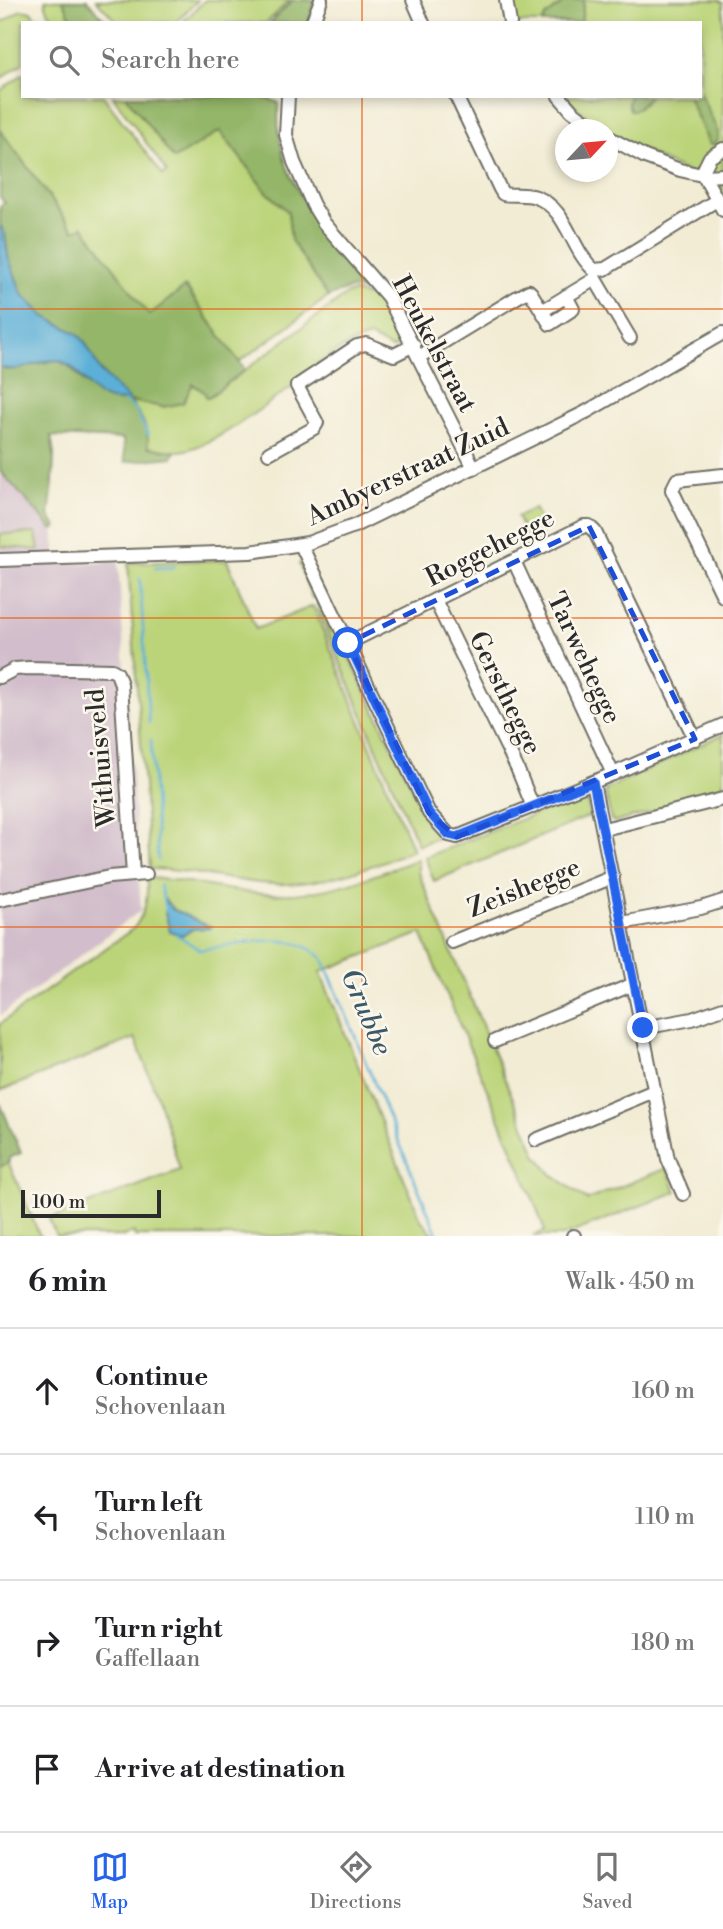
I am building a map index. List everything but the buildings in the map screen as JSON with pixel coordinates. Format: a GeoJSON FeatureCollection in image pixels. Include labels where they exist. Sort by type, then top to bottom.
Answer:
{"type":"FeatureCollection","features":[{"type":"Feature","properties":{"kind":"street"},"geometry":{"type":"LineString","coordinates":[[313,21],[321,0]]}},
{"type":"Feature","properties":{"kind":"street"},"geometry":{"type":"LineString","coordinates":[[413,0],[422,21]]}},
{"type":"Feature","properties":{"kind":"street"},"geometry":{"type":"LineString","coordinates":[[506,0],[510,21]]}},
{"type":"Feature","properties":{"kind":"street","name":"Heukelstraat"},"geometry":{"type":"LineString","coordinates":[[288,98],[288,144],[313,205],[339,241],[386,293],[474,468]]}},
{"type":"Feature","properties":{"kind":"street"},"geometry":{"type":"LineString","coordinates":[[457,98],[499,190],[503,194],[532,196],[548,204],[559,215],[630,338]]}},
{"type":"Feature","properties":{"kind":"street"},"geometry":{"type":"LineString","coordinates":[[561,98],[583,119]]}},
{"type":"Feature","properties":{"kind":"street"},"geometry":{"type":"LineString","coordinates":[[618,143],[645,157],[680,170],[710,176],[723,175]]}},
{"type":"Feature","properties":{"kind":"street"},"geometry":{"type":"LineString","coordinates":[[702,173],[710,157],[723,149]]}},
{"type":"Feature","properties":{"kind":"street"},"geometry":{"type":"LineString","coordinates":[[269,453],[314,428],[317,423],[297,386],[357,346],[366,344],[394,355],[416,351],[528,291],[550,324],[573,309],[566,296],[605,269],[720,205],[702,173]]}},
{"type":"Feature","properties":{"kind":"street","name":"Ambyerstraat Zuid"},"geometry":{"type":"LineString","coordinates":[[0,560],[250,552],[301,545],[340,532],[586,412],[723,333]]}},
{"type":"Feature","properties":{"kind":"street"},"geometry":{"type":"LineString","coordinates":[[723,475],[677,480],[672,489],[723,596]]}},
{"type":"Feature","properties":{"kind":"street","name":"Roggehegge"},"geometry":{"type":"LineString","coordinates":[[348,643],[584,526],[589,526],[595,532],[695,739]]}},
{"type":"Feature","properties":{"kind":"street"},"geometry":{"type":"LineString","coordinates":[[301,545],[429,813],[449,835],[457,837],[533,807],[723,725]]}},
{"type":"Feature","properties":{"kind":"street","name":"Tarwehegge"},"geometry":{"type":"LineString","coordinates":[[514,561],[613,774]]}},
{"type":"Feature","properties":{"kind":"street","name":"Gersthegge"},"geometry":{"type":"LineString","coordinates":[[435,600],[517,768],[533,807]]}},
{"type":"Feature","properties":{"kind":"street","name":"Withuisveld"},"geometry":{"type":"LineString","coordinates":[[0,677],[15,669],[29,668],[112,670],[117,673],[121,684],[139,875],[109,877],[0,900]]}},
{"type":"Feature","properties":{"kind":"street"},"geometry":{"type":"LineString","coordinates":[[593,782],[668,1159],[682,1195]]}},
{"type":"Feature","properties":{"kind":"street"},"geometry":{"type":"LineString","coordinates":[[604,829],[723,799]]}},
{"type":"Feature","properties":{"kind":"street","name":"Zeishegge"},"geometry":{"type":"LineString","coordinates":[[452,942],[613,877]]}},
{"type":"Feature","properties":{"kind":"street"},"geometry":{"type":"LineString","coordinates":[[622,923],[701,908],[723,901]]}},
{"type":"Feature","properties":{"kind":"street"},"geometry":{"type":"LineString","coordinates":[[495,1041],[634,984]]}},
{"type":"Feature","properties":{"kind":"street"},"geometry":{"type":"LineString","coordinates":[[643,1028],[692,1019],[723,1008]]}},
{"type":"Feature","properties":{"kind":"street"},"geometry":{"type":"LineString","coordinates":[[536,1140],[654,1091]]}},
{"type":"Feature","properties":{"kind":"highlighted area"},"geometry":{"type":"Polygon","coordinates":[[[589,526],[695,739],[457,837],[429,813],[348,643],[589,526]]]}},
{"type":"Feature","properties":{"kind":"shaded area"},"geometry":{"type":"Polygon","coordinates":[[[0,471],[53,530],[57,564],[118,562],[141,910],[0,1016],[0,471]]]}},
{"type":"Feature","properties":{"kind":"green space"},"geometry":{"type":"Polygon","coordinates":[[[45,0],[63,0],[72,21],[57,21],[46,7],[45,0]]]}},
{"type":"Feature","properties":{"kind":"green space"},"geometry":{"type":"Polygon","coordinates":[[[63,0],[87,0],[106,21],[72,21],[63,0]]]}},
{"type":"Feature","properties":{"kind":"green space"},"geometry":{"type":"Polygon","coordinates":[[[96,0],[198,0],[177,21],[116,21],[96,0]]]}},
{"type":"Feature","properties":{"kind":"green space"},"geometry":{"type":"Polygon","coordinates":[[[205,0],[290,0],[268,21],[184,21],[205,0]]]}},
{"type":"Feature","properties":{"kind":"green space"},"geometry":{"type":"Polygon","coordinates":[[[293,0],[315,0],[309,21],[272,21],[293,0]]]}},
{"type":"Feature","properties":{"kind":"green space"},"geometry":{"type":"Polygon","coordinates":[[[509,0],[567,0],[543,21],[514,21],[509,0]]]}},
{"type":"Feature","properties":{"kind":"green space"},"geometry":{"type":"Polygon","coordinates":[[[567,0],[584,0],[581,21],[543,21],[567,0]]]}},
{"type":"Feature","properties":{"kind":"green space"},"geometry":{"type":"Polygon","coordinates":[[[584,0],[719,0],[723,3],[723,206],[709,183],[618,137],[618,119],[590,119],[565,98],[629,98],[638,108],[648,98],[689,98],[709,144],[713,145],[718,140],[718,132],[702,97],[702,21],[581,21],[584,0]]]}},
{"type":"Feature","properties":{"kind":"green space"},"geometry":{"type":"Polygon","coordinates":[[[21,10],[32,12],[38,21],[21,21],[21,64],[0,79],[0,18],[3,22],[21,10]]]}},
{"type":"Feature","properties":{"kind":"green space"},"geometry":{"type":"Polygon","coordinates":[[[21,75],[21,98],[105,98],[163,175],[167,172],[114,98],[128,98],[174,159],[220,131],[264,189],[288,212],[291,240],[328,297],[239,362],[186,287],[149,316],[83,226],[75,231],[0,130],[0,91],[21,75]]]}},
{"type":"Feature","properties":{"kind":"green space"},"geometry":{"type":"Polygon","coordinates":[[[702,97],[716,128],[718,140],[713,145],[709,144],[689,98],[702,97]]]}},
{"type":"Feature","properties":{"kind":"green space"},"geometry":{"type":"Polygon","coordinates":[[[128,98],[267,98],[279,103],[279,132],[284,158],[294,183],[323,226],[378,287],[367,291],[347,290],[328,297],[291,240],[288,212],[264,189],[220,131],[174,159],[128,98]]]}},
{"type":"Feature","properties":{"kind":"green space"},"geometry":{"type":"Polygon","coordinates":[[[630,98],[648,98],[635,110],[630,110],[630,98]]]}},
{"type":"Feature","properties":{"kind":"green space"},"geometry":{"type":"Polygon","coordinates":[[[0,130],[74,231],[83,226],[149,315],[185,287],[245,370],[207,398],[204,392],[193,384],[183,403],[163,407],[130,401],[144,422],[148,447],[176,452],[172,457],[125,462],[123,439],[51,436],[54,453],[49,515],[56,527],[53,530],[0,471],[0,367],[8,370],[56,360],[68,365],[84,382],[129,400],[113,386],[67,328],[44,316],[22,294],[0,225],[0,206],[5,203],[0,197],[0,130]]]}},
{"type":"Feature","properties":{"kind":"green space"},"geometry":{"type":"Polygon","coordinates":[[[354,292],[375,298],[385,297],[409,341],[392,349],[370,337],[359,340],[329,356],[292,383],[293,386],[208,442],[180,451],[147,447],[143,422],[129,400],[163,407],[192,384],[208,398],[347,294],[354,292]]]}},
{"type":"Feature","properties":{"kind":"green space"},"geometry":{"type":"Polygon","coordinates":[[[534,508],[545,530],[528,539],[517,517],[534,508]]]}},
{"type":"Feature","properties":{"kind":"green space"},"geometry":{"type":"Polygon","coordinates":[[[36,533],[39,550],[0,546],[0,534],[36,533]]]}},
{"type":"Feature","properties":{"kind":"green space"},"geometry":{"type":"Polygon","coordinates":[[[227,560],[256,629],[313,606],[413,850],[327,879],[291,884],[257,883],[150,869],[128,563],[227,560]]]}},
{"type":"Feature","properties":{"kind":"green space"},"geometry":{"type":"Polygon","coordinates":[[[304,561],[318,595],[312,598],[299,564],[304,561]]]}},
{"type":"Feature","properties":{"kind":"green space"},"geometry":{"type":"Polygon","coordinates":[[[322,601],[424,812],[441,837],[418,845],[320,615],[317,604],[322,601]]]}},
{"type":"Feature","properties":{"kind":"green space"},"geometry":{"type":"Polygon","coordinates":[[[723,734],[723,795],[615,822],[611,820],[605,790],[723,734]]]}},
{"type":"Feature","properties":{"kind":"green space"},"geometry":{"type":"Polygon","coordinates":[[[586,794],[590,816],[434,881],[425,857],[586,794]]]}},
{"type":"Feature","properties":{"kind":"green space"},"geometry":{"type":"Polygon","coordinates":[[[418,859],[418,872],[537,1156],[553,1175],[587,1200],[667,1168],[676,1192],[563,1236],[533,1236],[545,1231],[534,1201],[421,933],[320,972],[421,1220],[435,1236],[135,1236],[134,1232],[124,1236],[56,1236],[49,1219],[180,1170],[159,1101],[135,1038],[0,1091],[0,1024],[134,928],[145,904],[147,878],[251,893],[305,893],[344,885],[418,859]],[[166,901],[170,930],[182,935],[193,929],[210,926],[175,910],[166,901]]]}},
{"type":"Feature","properties":{"kind":"green space"},"geometry":{"type":"Polygon","coordinates":[[[0,1103],[21,1153],[9,1158],[9,1162],[0,1167],[0,1103]]]}},
{"type":"Feature","properties":{"kind":"green space"},"geometry":{"type":"Polygon","coordinates":[[[9,1162],[40,1236],[0,1236],[0,1167],[9,1162]]]}},
{"type":"Feature","properties":{"kind":"water"},"geometry":{"type":"Polygon","coordinates":[[[0,225],[22,294],[44,316],[78,334],[101,372],[129,400],[115,401],[104,398],[89,387],[70,366],[60,361],[46,361],[16,369],[0,367],[0,225]]]}},
{"type":"Feature","properties":{"kind":"water"},"geometry":{"type":"Polygon","coordinates":[[[165,900],[172,909],[212,928],[193,929],[182,935],[170,931],[165,900]]]}},
{"type":"Feature","properties":{"kind":"waterway"},"geometry":{"type":"LineString","coordinates":[[125,401],[136,410],[148,435]]}},
{"type":"Feature","properties":{"kind":"waterway","name":"Grubbe"},"geometry":{"type":"LineString","coordinates":[[155,568],[175,567]]}},
{"type":"Feature","properties":{"kind":"waterway","name":"Grubbe"},"geometry":{"type":"LineString","coordinates":[[140,579],[149,723]]}},
{"type":"Feature","properties":{"kind":"waterway","name":"Grubbe"},"geometry":{"type":"LineString","coordinates":[[151,740],[158,860]]}},
{"type":"Feature","properties":{"kind":"waterway","name":"Grubbe"},"geometry":{"type":"LineString","coordinates":[[160,885],[166,912]]}},
{"type":"Feature","properties":{"kind":"waterway","name":"Grubbe"},"geometry":{"type":"LineString","coordinates":[[176,934],[200,950],[248,942],[281,941],[296,943],[323,959],[438,1236]]}},
{"type":"Feature","properties":{"kind":"route"},"geometry":{"type":"LineString","coordinates":[[348,643],[429,813],[449,835],[457,837],[593,782],[643,1028]]}}]}
